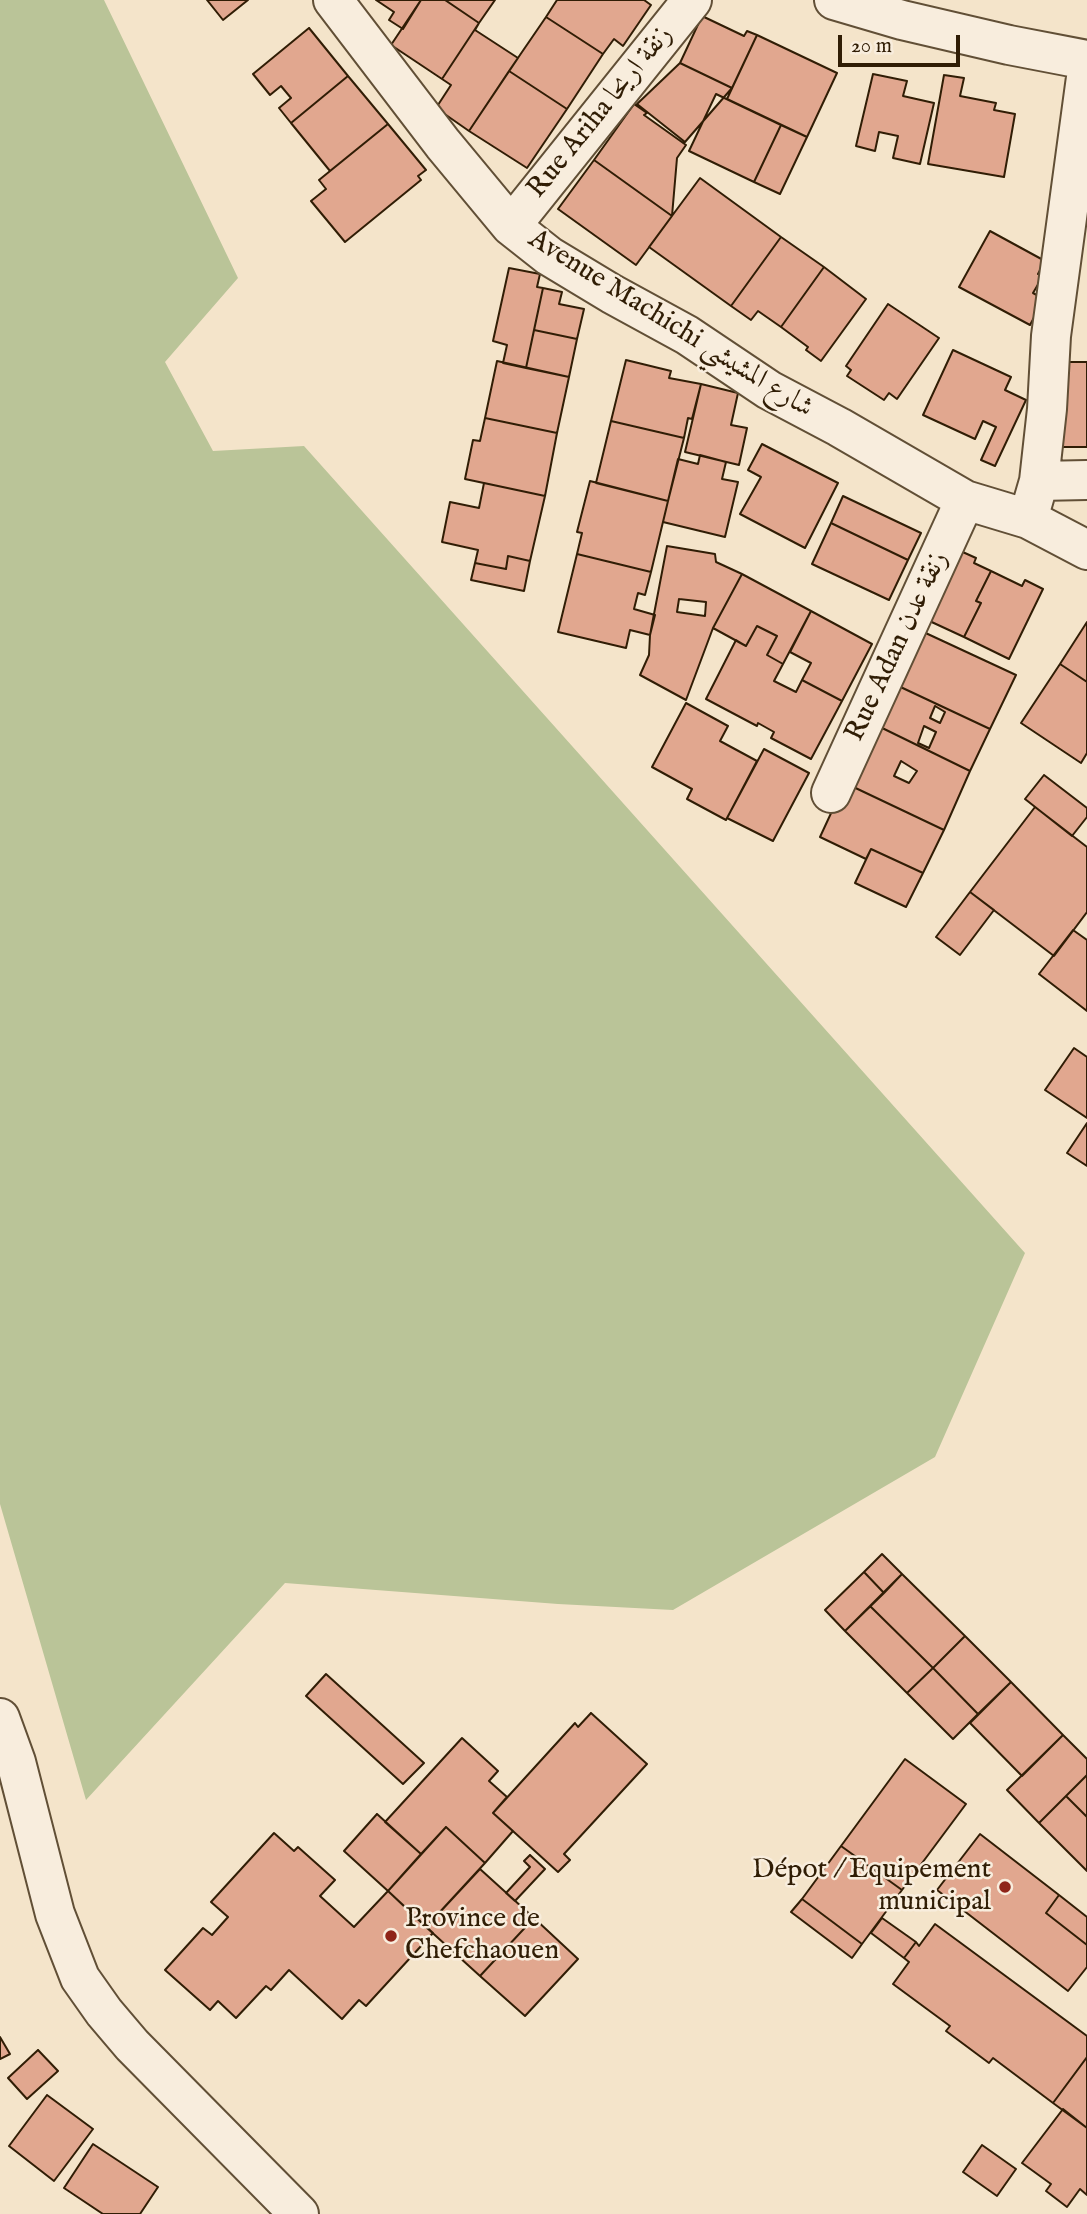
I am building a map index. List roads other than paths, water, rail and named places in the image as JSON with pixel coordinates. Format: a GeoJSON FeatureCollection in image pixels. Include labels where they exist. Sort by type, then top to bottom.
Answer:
{"type":"FeatureCollection","features":[{"type":"Feature","properties":{"kind":"street","name":"Avenue Machichi شارع المشيشي"},"geometry":{"type":"LineString","coordinates":[[333,0],[443,144],[511,226],[549,256],[687,335],[769,390],[965,500],[1028,519],[1087,550]]}},
{"type":"Feature","properties":{"kind":"street","name":"Rue Ariha زنقة اريحا"},"geometry":{"type":"LineString","coordinates":[[511,226],[691,0]]}},
{"type":"Feature","properties":{"kind":"street"},"geometry":{"type":"LineString","coordinates":[[834,0],[1009,46],[1087,60]]}},
{"type":"Feature","properties":{"kind":"street"},"geometry":{"type":"LineString","coordinates":[[1028,519],[1039,481],[1051,336],[1087,70]]}},
{"type":"Feature","properties":{"kind":"street"},"geometry":{"type":"LineString","coordinates":[[1039,481],[1087,480]]}},
{"type":"Feature","properties":{"kind":"street","name":"Rue Adan زنقة عدن"},"geometry":{"type":"LineString","coordinates":[[831,793],[965,500]]}},
{"type":"Feature","properties":{"kind":"street"},"geometry":{"type":"LineString","coordinates":[[0,1718],[16,1762],[55,1914],[80,1978],[132,2045],[299,2214]]}},
{"type":"Feature","properties":{"kind":"place","name":"Dépot / Equipement municipal"},"geometry":{"type":"Point","coordinates":[1005,1887]}},
{"type":"Feature","properties":{"kind":"place","name":"Province de Chefchaouen"},"geometry":{"type":"Point","coordinates":[391,1936]}}]}
